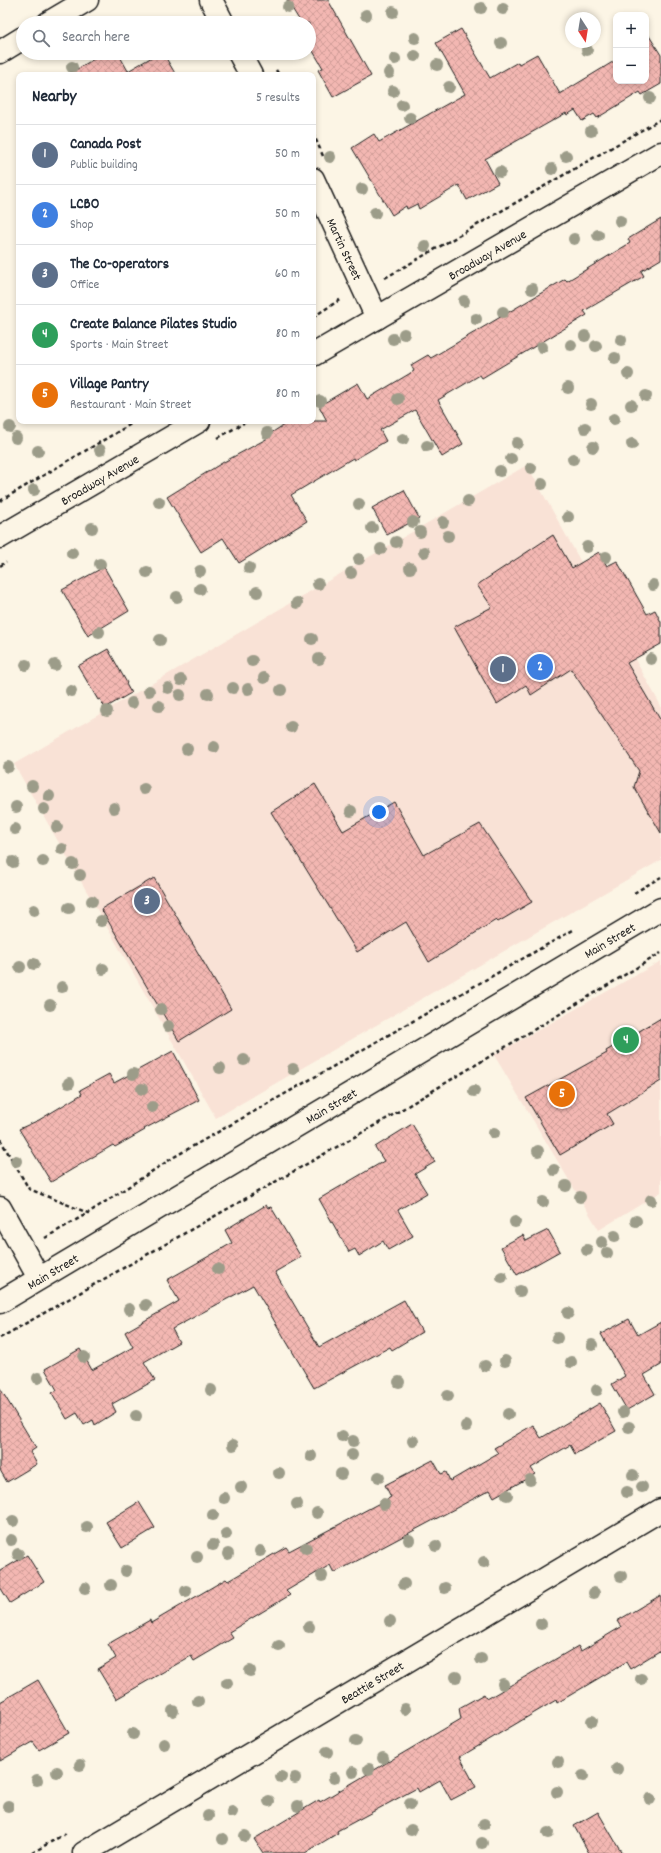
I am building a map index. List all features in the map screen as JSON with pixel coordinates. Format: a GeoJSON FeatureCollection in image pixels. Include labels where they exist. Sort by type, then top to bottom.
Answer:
{"type":"FeatureCollection","features":[{"type":"Feature","properties":{"kind":"street"},"geometry":{"type":"LineString","coordinates":[[60,16],[87,0]]}},
{"type":"Feature","properties":{"kind":"street"},"geometry":{"type":"LineString","coordinates":[[211,0],[220,16]]}},
{"type":"Feature","properties":{"kind":"street"},"geometry":{"type":"LineString","coordinates":[[0,52],[16,42]]}},
{"type":"Feature","properties":{"kind":"street"},"geometry":{"type":"LineString","coordinates":[[243,60],[249,72]]}},
{"type":"Feature","properties":{"kind":"street","name":"Broadway Avenue"},"geometry":{"type":"LineString","coordinates":[[316,353],[661,153]]}},
{"type":"Feature","properties":{"kind":"street","name":"Martin Street"},"geometry":{"type":"LineString","coordinates":[[316,186],[377,318]]}},
{"type":"Feature","properties":{"kind":"street","name":"Broadway Avenue"},"geometry":{"type":"LineString","coordinates":[[0,536],[194,424]]}},
{"type":"Feature","properties":{"kind":"street","name":"Main Street"},"geometry":{"type":"LineString","coordinates":[[0,1302],[661,909]]}},
{"type":"Feature","properties":{"kind":"street"},"geometry":{"type":"LineString","coordinates":[[0,1208],[39,1278]]}},
{"type":"Feature","properties":{"kind":"street","name":"Beattie Street"},"geometry":{"type":"LineString","coordinates":[[84,1853],[661,1510]]}},
{"type":"Feature","properties":{"kind":"path"},"geometry":{"type":"LineString","coordinates":[[380,281],[661,119]]}},
{"type":"Feature","properties":{"kind":"path"},"geometry":{"type":"LineString","coordinates":[[316,139],[326,161]]}},
{"type":"Feature","properties":{"kind":"path"},"geometry":{"type":"LineString","coordinates":[[316,315],[338,302]]}},
{"type":"Feature","properties":{"kind":"path"},"geometry":{"type":"LineString","coordinates":[[0,501],[131,424]]}},
{"type":"Feature","properties":{"kind":"path"},"geometry":{"type":"LineString","coordinates":[[630,896],[661,877]]}},
{"type":"Feature","properties":{"kind":"path"},"geometry":{"type":"LineString","coordinates":[[0,1139],[29,1189],[88,1213],[174,1157],[580,926]]}},
{"type":"Feature","properties":{"kind":"path"},"geometry":{"type":"LineString","coordinates":[[0,1338],[386,1120],[661,953]]}},
{"type":"Feature","properties":{"kind":"shaded area"},"geometry":{"type":"Polygon","coordinates":[[[527,465],[661,706],[661,860],[216,1118],[14,764],[527,465]]]}},
{"type":"Feature","properties":{"kind":"shaded area"},"geometry":{"type":"Polygon","coordinates":[[[661,961],[661,1192],[599,1230],[494,1055],[661,961]]]}},
{"type":"Feature","properties":{"kind":"building"},"geometry":{"type":"Polygon","coordinates":[[[287,0],[328,0],[371,76],[333,97],[318,70],[323,68],[316,56],[316,16],[297,16],[287,0]]]}},
{"type":"Feature","properties":{"kind":"building"},"geometry":{"type":"Polygon","coordinates":[[[461,29],[490,78],[518,62],[519,64],[537,54],[560,94],[613,62],[613,84],[649,84],[649,36],[661,55],[661,84],[642,95],[640,92],[597,118],[594,114],[582,121],[575,110],[567,115],[566,113],[485,159],[498,183],[467,200],[459,185],[419,209],[417,204],[407,209],[406,206],[392,215],[352,148],[374,134],[379,142],[465,94],[436,43],[461,29]]]}},
{"type":"Feature","properties":{"kind":"building"},"geometry":{"type":"Polygon","coordinates":[[[92,60],[122,60],[128,71],[147,60],[167,60],[174,72],[72,72],[92,60]]]}},
{"type":"Feature","properties":{"kind":"building"},"geometry":{"type":"Polygon","coordinates":[[[661,219],[661,259],[641,271],[644,276],[584,311],[587,315],[482,378],[480,375],[438,400],[463,444],[442,457],[415,410],[380,430],[386,441],[354,460],[353,458],[291,495],[307,521],[239,563],[223,538],[201,552],[167,497],[222,463],[270,437],[268,435],[285,424],[316,424],[316,421],[327,421],[319,406],[358,383],[367,399],[414,371],[411,365],[428,355],[431,358],[565,279],[567,281],[630,243],[628,239],[661,219]]]}},
{"type":"Feature","properties":{"kind":"building"},"geometry":{"type":"Polygon","coordinates":[[[404,490],[419,518],[387,535],[372,508],[404,490]]]}},
{"type":"Feature","properties":{"kind":"building"},"geometry":{"type":"Polygon","coordinates":[[[553,535],[572,568],[599,552],[607,566],[617,561],[647,614],[655,610],[661,622],[661,644],[627,663],[661,721],[661,833],[634,787],[639,771],[571,669],[531,695],[526,685],[497,704],[454,627],[492,607],[477,585],[553,535]]]}},
{"type":"Feature","properties":{"kind":"building"},"geometry":{"type":"Polygon","coordinates":[[[104,567],[129,611],[88,636],[62,590],[104,567]]]}},
{"type":"Feature","properties":{"kind":"building"},"geometry":{"type":"Polygon","coordinates":[[[108,649],[131,693],[105,708],[100,699],[98,700],[78,666],[108,649]]]}},
{"type":"Feature","properties":{"kind":"building"},"geometry":{"type":"Polygon","coordinates":[[[315,784],[343,831],[394,802],[424,855],[480,824],[532,902],[498,922],[496,920],[429,962],[406,922],[357,952],[271,812],[315,784]]]}},
{"type":"Feature","properties":{"kind":"building"},"geometry":{"type":"Polygon","coordinates":[[[154,878],[231,1009],[179,1041],[101,909],[154,878]]]}},
{"type":"Feature","properties":{"kind":"building"},"geometry":{"type":"Polygon","coordinates":[[[661,1018],[661,1081],[607,1114],[613,1124],[560,1155],[526,1098],[607,1053],[606,1051],[661,1018]]]}},
{"type":"Feature","properties":{"kind":"building"},"geometry":{"type":"Polygon","coordinates":[[[173,1051],[199,1100],[144,1129],[145,1130],[115,1147],[113,1145],[51,1182],[19,1129],[39,1120],[82,1094],[80,1090],[109,1074],[114,1083],[173,1051]]]}},
{"type":"Feature","properties":{"kind":"building"},"geometry":{"type":"Polygon","coordinates":[[[412,1124],[435,1162],[415,1174],[427,1193],[398,1210],[413,1236],[388,1250],[383,1241],[359,1256],[355,1249],[349,1252],[319,1199],[384,1161],[375,1147],[412,1124]]]}},
{"type":"Feature","properties":{"kind":"building"},"geometry":{"type":"Polygon","coordinates":[[[266,1205],[268,1208],[271,1207],[301,1257],[275,1272],[319,1347],[404,1300],[422,1332],[392,1350],[390,1347],[314,1388],[253,1285],[172,1329],[179,1342],[144,1362],[155,1380],[112,1404],[116,1412],[95,1425],[93,1420],[84,1425],[77,1413],[67,1419],[52,1393],[57,1390],[45,1369],[80,1349],[92,1370],[133,1347],[125,1332],[179,1301],[167,1280],[232,1243],[225,1230],[266,1205]]]}},
{"type":"Feature","properties":{"kind":"building"},"geometry":{"type":"Polygon","coordinates":[[[548,1230],[560,1251],[517,1275],[501,1247],[523,1235],[526,1241],[548,1230]]]}},
{"type":"Feature","properties":{"kind":"building"},"geometry":{"type":"Polygon","coordinates":[[[629,1319],[638,1335],[661,1322],[661,1365],[644,1375],[655,1394],[627,1410],[612,1384],[625,1376],[601,1334],[629,1319]]]}},
{"type":"Feature","properties":{"kind":"building"},"geometry":{"type":"Polygon","coordinates":[[[0,1388],[36,1448],[30,1452],[37,1464],[7,1482],[0,1470],[0,1388]]]}},
{"type":"Feature","properties":{"kind":"building"},"geometry":{"type":"Polygon","coordinates":[[[600,1403],[616,1431],[575,1454],[570,1445],[531,1468],[535,1474],[494,1497],[490,1490],[334,1573],[330,1565],[286,1591],[290,1595],[229,1632],[233,1638],[194,1661],[191,1656],[116,1699],[98,1669],[116,1658],[108,1644],[150,1620],[151,1623],[226,1579],[228,1581],[286,1547],[289,1551],[391,1497],[385,1485],[433,1460],[441,1474],[446,1472],[450,1481],[498,1453],[494,1448],[533,1425],[541,1438],[600,1403]]]}},
{"type":"Feature","properties":{"kind":"building"},"geometry":{"type":"Polygon","coordinates":[[[139,1502],[155,1528],[122,1548],[106,1522],[139,1502]]]}},
{"type":"Feature","properties":{"kind":"building"},"geometry":{"type":"Polygon","coordinates":[[[27,1555],[44,1582],[10,1603],[0,1587],[0,1571],[27,1555]]]}},
{"type":"Feature","properties":{"kind":"building"},"geometry":{"type":"Polygon","coordinates":[[[661,1595],[661,1650],[630,1669],[626,1662],[557,1703],[556,1700],[460,1757],[476,1787],[451,1800],[440,1780],[419,1792],[417,1788],[337,1831],[338,1833],[305,1853],[263,1853],[254,1839],[461,1719],[459,1708],[484,1694],[487,1699],[578,1646],[581,1651],[621,1627],[617,1621],[661,1595]]]}},
{"type":"Feature","properties":{"kind":"building"},"geometry":{"type":"Polygon","coordinates":[[[38,1680],[69,1733],[39,1750],[33,1742],[0,1761],[0,1702],[38,1680]]]}},
{"type":"Feature","properties":{"kind":"building"},"geometry":{"type":"Polygon","coordinates":[[[598,1812],[622,1853],[589,1853],[574,1826],[598,1812]]]}},
{"type":"Feature","properties":{"kind":"place","name":"LCBO"},"geometry":{"type":"Point","coordinates":[540,667]}},
{"type":"Feature","properties":{"kind":"place","name":"Canada Post"},"geometry":{"type":"Point","coordinates":[503,669]}},
{"type":"Feature","properties":{"kind":"place","name":"The Co-operators"},"geometry":{"type":"Point","coordinates":[147,901]}},
{"type":"Feature","properties":{"kind":"place","name":"Create Balance Pilates Studio"},"geometry":{"type":"Point","coordinates":[626,1040]}},
{"type":"Feature","properties":{"kind":"place","name":"Village Pantry"},"geometry":{"type":"Point","coordinates":[562,1094]}}]}
